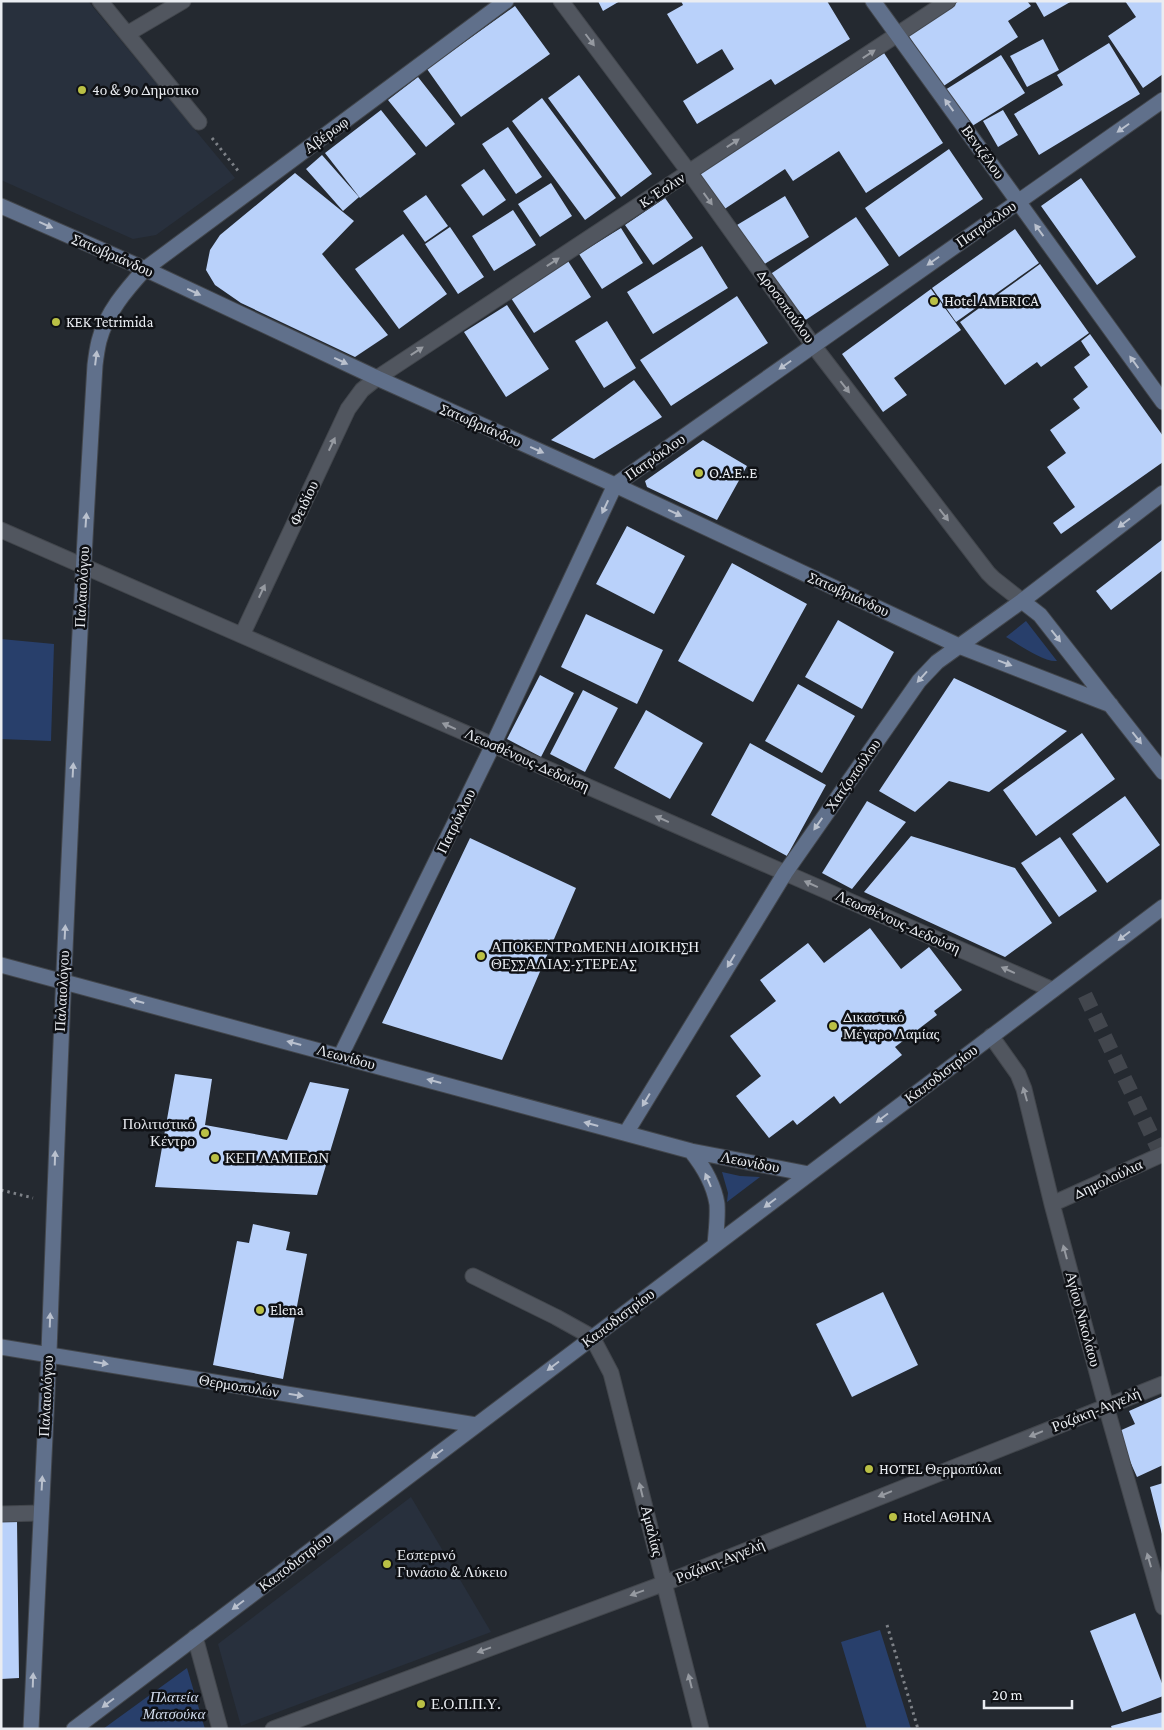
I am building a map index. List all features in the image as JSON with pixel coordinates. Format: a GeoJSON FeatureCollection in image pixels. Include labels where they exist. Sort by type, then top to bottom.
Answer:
{"type":"FeatureCollection","features":[{"type":"Feature","properties":{"kind":"main road","name":"Αβέρωφ"},"geometry":{"type":"LineString","coordinates":[[145,269],[506,1]]}},
{"type":"Feature","properties":{"kind":"main road","name":"Βενιζέλου"},"geometry":{"type":"LineString","coordinates":[[872,1],[1019,201],[1163,402]]}},
{"type":"Feature","properties":{"kind":"main road","name":"Πατρόκλου"},"geometry":{"type":"LineString","coordinates":[[341,1056],[493,745],[615,485],[1163,100]]}},
{"type":"Feature","properties":{"kind":"main road","name":"Σατωβριάνδου"},"geometry":{"type":"LineString","coordinates":[[1,206],[145,269],[377,378],[615,485],[959,646],[1111,705]]}},
{"type":"Feature","properties":{"kind":"main road","name":"Παλαιολόγου"},"geometry":{"type":"LineString","coordinates":[[31,1729],[63,981],[83,566],[96,364],[98,342],[104,326],[126,290],[145,269]]}},
{"type":"Feature","properties":{"kind":"main road","name":"Χατζοπούλου"},"geometry":{"type":"LineString","coordinates":[[626,1133],[785,873],[918,681],[937,662],[1022,601],[1163,493]]}},
{"type":"Feature","properties":{"kind":"main road"},"geometry":{"type":"LineString","coordinates":[[1022,601],[1040,615],[1163,772]]}},
{"type":"Feature","properties":{"kind":"main road","name":"Καποδιστρίου"},"geometry":{"type":"LineString","coordinates":[[74,1729],[1163,907]]}},
{"type":"Feature","properties":{"kind":"main road","name":"Λεωνίδου"},"geometry":{"type":"LineString","coordinates":[[1,964],[691,1151],[809,1174]]}},
{"type":"Feature","properties":{"kind":"main road","name":"Λεωνίδου"},"geometry":{"type":"LineString","coordinates":[[691,1151],[706,1174],[717,1203],[715,1244]]}},
{"type":"Feature","properties":{"kind":"main road","name":"Θερμοπυλών"},"geometry":{"type":"LineString","coordinates":[[1,1347],[476,1425]]}},
{"type":"Feature","properties":{"kind":"street"},"geometry":{"type":"LineString","coordinates":[[100,1],[199,122]]}},
{"type":"Feature","properties":{"kind":"street"},"geometry":{"type":"LineString","coordinates":[[127,34],[183,1]]}},
{"type":"Feature","properties":{"kind":"street","name":"Δροσοπούλου"},"geometry":{"type":"LineString","coordinates":[[561,1],[689,172],[814,345],[988,573],[1022,601]]}},
{"type":"Feature","properties":{"kind":"street","name":"K. Έσλιν"},"geometry":{"type":"LineString","coordinates":[[377,378],[948,1]]}},
{"type":"Feature","properties":{"kind":"street","name":"Φειδίου"},"geometry":{"type":"LineString","coordinates":[[242,636],[348,409],[362,390],[377,378]]}},
{"type":"Feature","properties":{"kind":"street","name":"Λεωσθένους-Δεδούση"},"geometry":{"type":"LineString","coordinates":[[1,530],[1053,990]]}},
{"type":"Feature","properties":{"kind":"street","name":"Αγίου Νικολάου"},"geometry":{"type":"LineString","coordinates":[[991,1036],[1018,1074],[1024,1089],[1052,1204],[1106,1406],[1162,1600]]}},
{"type":"Feature","properties":{"kind":"street","name":"Δημολούλια"},"geometry":{"type":"LineString","coordinates":[[1052,1204],[1163,1154]]}},
{"type":"Feature","properties":{"kind":"street"},"geometry":{"type":"LineString","coordinates":[[473,1276],[592,1337]]}},
{"type":"Feature","properties":{"kind":"street","name":"Αμαλίας"},"geometry":{"type":"LineString","coordinates":[[592,1337],[611,1373],[701,1729]]}},
{"type":"Feature","properties":{"kind":"street","name":"Ροζάκη-Αγγελή"},"geometry":{"type":"LineString","coordinates":[[273,1729],[665,1583],[1163,1384]]}},
{"type":"Feature","properties":{"kind":"street"},"geometry":{"type":"LineString","coordinates":[[1,1514],[40,1513]]}},
{"type":"Feature","properties":{"kind":"street"},"geometry":{"type":"LineString","coordinates":[[196,1636],[220,1729]]}},
{"type":"Feature","properties":{"kind":"path"},"geometry":{"type":"LineString","coordinates":[[199,122],[253,189]]}},
{"type":"Feature","properties":{"kind":"path"},"geometry":{"type":"LineString","coordinates":[[1,1190],[54,1202]]}},
{"type":"Feature","properties":{"kind":"path"},"geometry":{"type":"LineString","coordinates":[[887,1625],[918,1729]]}},
{"type":"Feature","properties":{"kind":"shaded area","name":"4ο & 9ο Δημοτικο"},"geometry":{"type":"Polygon","coordinates":[[[2,1],[88,1],[235,178],[156,235],[133,239],[1,180],[2,1]]]}},
{"type":"Feature","properties":{"kind":"shaded area","name":"Εσπερινό Γυνάσιο & Λύκειο"},"geometry":{"type":"Polygon","coordinates":[[[411,1497],[491,1632],[241,1726],[218,1644],[411,1497]]]}},
{"type":"Feature","properties":{"kind":"green space"},"geometry":{"type":"Polygon","coordinates":[[[1026,621],[1057,661],[1051,661],[1038,656],[1006,637],[1026,621]]]}},
{"type":"Feature","properties":{"kind":"green space"},"geometry":{"type":"Polygon","coordinates":[[[1,639],[54,644],[51,741],[1,739],[1,639]]]}},
{"type":"Feature","properties":{"kind":"green space"},"geometry":{"type":"Polygon","coordinates":[[[722,1172],[740,1176],[760,1177],[727,1202],[728,1193],[722,1172]]]}},
{"type":"Feature","properties":{"kind":"green space"},"geometry":{"type":"Polygon","coordinates":[[[880,1630],[911,1729],[867,1729],[841,1642],[880,1630]]]}},
{"type":"Feature","properties":{"kind":"green space","name":"Πλατεία Ματσούκα"},"geometry":{"type":"Polygon","coordinates":[[[187,1668],[205,1729],[103,1729],[187,1668]]]}},
{"type":"Feature","properties":{"kind":"building"},"geometry":{"type":"Polygon","coordinates":[[[598,1],[620,1],[603,11],[598,1]]]}},
{"type":"Feature","properties":{"kind":"building"},"geometry":{"type":"Polygon","coordinates":[[[681,1],[827,1],[850,39],[775,85],[771,79],[697,124],[683,101],[734,69],[722,49],[697,64],[667,14],[683,5],[681,1]]]}},
{"type":"Feature","properties":{"kind":"building"},"geometry":{"type":"Polygon","coordinates":[[[959,1],[1027,1],[1031,6],[1008,21],[1018,37],[942,87],[908,35],[959,1]]]}},
{"type":"Feature","properties":{"kind":"building"},"geometry":{"type":"Polygon","coordinates":[[[1035,1],[1072,1],[1044,17],[1035,1]]]}},
{"type":"Feature","properties":{"kind":"building"},"geometry":{"type":"Polygon","coordinates":[[[1125,1],[1163,1],[1163,74],[1143,88],[1108,36],[1136,17],[1125,1]]]}},
{"type":"Feature","properties":{"kind":"building"},"geometry":{"type":"Polygon","coordinates":[[[515,6],[550,54],[461,117],[427,69],[515,6]]]}},
{"type":"Feature","properties":{"kind":"building"},"geometry":{"type":"Polygon","coordinates":[[[1043,39],[1059,70],[1027,87],[1010,56],[1043,39]]]}},
{"type":"Feature","properties":{"kind":"building"},"geometry":{"type":"Polygon","coordinates":[[[1109,43],[1140,94],[1039,155],[1014,114],[1063,85],[1057,75],[1109,43]]]}},
{"type":"Feature","properties":{"kind":"building"},"geometry":{"type":"Polygon","coordinates":[[[884,53],[943,143],[866,193],[839,151],[793,181],[785,169],[723,210],[699,174],[884,53]]]}},
{"type":"Feature","properties":{"kind":"building"},"geometry":{"type":"Polygon","coordinates":[[[1001,55],[1025,93],[969,128],[945,90],[1001,55]]]}},
{"type":"Feature","properties":{"kind":"building"},"geometry":{"type":"Polygon","coordinates":[[[579,75],[652,174],[621,197],[548,98],[579,75]]]}},
{"type":"Feature","properties":{"kind":"building"},"geometry":{"type":"Polygon","coordinates":[[[418,77],[455,124],[426,147],[388,100],[418,77]]]}},
{"type":"Feature","properties":{"kind":"building"},"geometry":{"type":"Polygon","coordinates":[[[542,98],[616,198],[585,220],[512,121],[542,98]]]}},
{"type":"Feature","properties":{"kind":"building"},"geometry":{"type":"Polygon","coordinates":[[[381,110],[416,154],[360,198],[325,153],[381,110]]]}},
{"type":"Feature","properties":{"kind":"building"},"geometry":{"type":"Polygon","coordinates":[[[1003,110],[1018,135],[998,147],[983,121],[1003,110]]]}},
{"type":"Feature","properties":{"kind":"building"},"geometry":{"type":"Polygon","coordinates":[[[508,127],[542,177],[516,194],[482,144],[508,127]]]}},
{"type":"Feature","properties":{"kind":"building"},"geometry":{"type":"Polygon","coordinates":[[[949,149],[983,199],[899,257],[865,208],[949,149]]]}},
{"type":"Feature","properties":{"kind":"building"},"geometry":{"type":"Polygon","coordinates":[[[322,155],[359,197],[343,211],[306,169],[322,155]]]}},
{"type":"Feature","properties":{"kind":"building"},"geometry":{"type":"Polygon","coordinates":[[[484,169],[506,200],[483,216],[461,185],[484,169]]]}},
{"type":"Feature","properties":{"kind":"building"},"geometry":{"type":"Polygon","coordinates":[[[295,173],[354,221],[322,254],[388,335],[355,357],[241,303],[215,285],[206,270],[210,250],[220,235],[295,173]]]}},
{"type":"Feature","properties":{"kind":"building"},"geometry":{"type":"Polygon","coordinates":[[[1081,178],[1136,257],[1097,285],[1041,206],[1081,178]]]}},
{"type":"Feature","properties":{"kind":"building"},"geometry":{"type":"Polygon","coordinates":[[[551,183],[572,216],[540,237],[518,204],[551,183]]]}},
{"type":"Feature","properties":{"kind":"building"},"geometry":{"type":"Polygon","coordinates":[[[426,195],[448,226],[425,242],[403,211],[426,195]]]}},
{"type":"Feature","properties":{"kind":"building"},"geometry":{"type":"Polygon","coordinates":[[[785,196],[809,237],[761,266],[737,225],[785,196]]]}},
{"type":"Feature","properties":{"kind":"building"},"geometry":{"type":"Polygon","coordinates":[[[665,198],[693,238],[653,265],[625,225],[665,198]]]}},
{"type":"Feature","properties":{"kind":"building"},"geometry":{"type":"Polygon","coordinates":[[[513,210],[536,245],[494,271],[472,236],[513,210]]]}},
{"type":"Feature","properties":{"kind":"building"},"geometry":{"type":"Polygon","coordinates":[[[856,217],[889,265],[801,323],[769,275],[856,217]]]}},
{"type":"Feature","properties":{"kind":"building"},"geometry":{"type":"Polygon","coordinates":[[[450,227],[484,277],[458,294],[425,244],[450,227]]]}},
{"type":"Feature","properties":{"kind":"building"},"geometry":{"type":"Polygon","coordinates":[[[621,228],[643,263],[602,289],[579,254],[621,228]]]}},
{"type":"Feature","properties":{"kind":"building"},"geometry":{"type":"Polygon","coordinates":[[[1015,229],[1039,263],[956,322],[932,288],[1015,229]]]}},
{"type":"Feature","properties":{"kind":"building"},"geometry":{"type":"Polygon","coordinates":[[[403,234],[447,294],[399,329],[355,269],[403,234]]]}},
{"type":"Feature","properties":{"kind":"building"},"geometry":{"type":"Polygon","coordinates":[[[702,246],[728,288],[653,334],[627,292],[702,246]]]}},
{"type":"Feature","properties":{"kind":"building"},"geometry":{"type":"Polygon","coordinates":[[[568,261],[591,297],[534,333],[511,298],[568,261]]]}},
{"type":"Feature","properties":{"kind":"building"},"geometry":{"type":"Polygon","coordinates":[[[1040,264],[1089,333],[1041,367],[1037,362],[1005,385],[960,322],[1040,264]]]}},
{"type":"Feature","properties":{"kind":"building"},"geometry":{"type":"Polygon","coordinates":[[[931,289],[961,330],[894,378],[907,395],[883,412],[842,354],[931,289]]]}},
{"type":"Feature","properties":{"kind":"building"},"geometry":{"type":"Polygon","coordinates":[[[737,296],[768,343],[671,406],[640,360],[737,296]]]}},
{"type":"Feature","properties":{"kind":"building"},"geometry":{"type":"Polygon","coordinates":[[[507,305],[549,369],[506,397],[464,332],[507,305]]]}},
{"type":"Feature","properties":{"kind":"building"},"geometry":{"type":"Polygon","coordinates":[[[607,321],[636,368],[604,388],[575,341],[607,321]]]}},
{"type":"Feature","properties":{"kind":"building"},"geometry":{"type":"Polygon","coordinates":[[[1090,334],[1163,436],[1163,462],[1061,534],[1053,523],[1075,507],[1047,467],[1066,453],[1050,430],[1080,408],[1073,399],[1088,387],[1074,367],[1090,355],[1081,341],[1090,334]]]}},
{"type":"Feature","properties":{"kind":"building"},"geometry":{"type":"Polygon","coordinates":[[[634,380],[662,417],[594,459],[551,440],[634,380]]]}},
{"type":"Feature","properties":{"kind":"building","name":"O.A.E..E"},"geometry":{"type":"Polygon","coordinates":[[[703,440],[747,466],[717,520],[647,487],[645,481],[703,440]]]}},
{"type":"Feature","properties":{"kind":"building"},"geometry":{"type":"Polygon","coordinates":[[[627,526],[685,556],[654,614],[596,584],[627,526]]]}},
{"type":"Feature","properties":{"kind":"building"},"geometry":{"type":"Polygon","coordinates":[[[1163,539],[1163,570],[1111,610],[1096,591],[1163,539]]]}},
{"type":"Feature","properties":{"kind":"building"},"geometry":{"type":"Polygon","coordinates":[[[732,563],[807,604],[753,702],[678,661],[732,563]]]}},
{"type":"Feature","properties":{"kind":"building"},"geometry":{"type":"Polygon","coordinates":[[[586,614],[663,650],[637,704],[561,667],[586,614]]]}},
{"type":"Feature","properties":{"kind":"building"},"geometry":{"type":"Polygon","coordinates":[[[838,620],[894,652],[862,709],[805,677],[838,620]]]}},
{"type":"Feature","properties":{"kind":"building"},"geometry":{"type":"Polygon","coordinates":[[[540,675],[574,693],[541,757],[507,739],[540,675]]]}},
{"type":"Feature","properties":{"kind":"building"},"geometry":{"type":"Polygon","coordinates":[[[954,678],[1067,731],[989,792],[949,781],[915,812],[879,791],[954,678]]]}},
{"type":"Feature","properties":{"kind":"building"},"geometry":{"type":"Polygon","coordinates":[[[798,684],[855,716],[822,773],[765,741],[798,684]]]}},
{"type":"Feature","properties":{"kind":"building"},"geometry":{"type":"Polygon","coordinates":[[[583,690],[618,708],[585,772],[550,754],[583,690]]]}},
{"type":"Feature","properties":{"kind":"building"},"geometry":{"type":"Polygon","coordinates":[[[646,710],[703,743],[670,799],[614,768],[646,710]]]}},
{"type":"Feature","properties":{"kind":"building"},"geometry":{"type":"Polygon","coordinates":[[[1082,733],[1115,779],[1036,836],[1003,790],[1082,733]]]}},
{"type":"Feature","properties":{"kind":"building"},"geometry":{"type":"Polygon","coordinates":[[[750,743],[826,785],[787,856],[711,815],[750,743]]]}},
{"type":"Feature","properties":{"kind":"building"},"geometry":{"type":"Polygon","coordinates":[[[1125,796],[1160,845],[1107,883],[1072,834],[1125,796]]]}},
{"type":"Feature","properties":{"kind":"building"},"geometry":{"type":"Polygon","coordinates":[[[867,801],[906,822],[852,889],[822,873],[867,801]]]}},
{"type":"Feature","properties":{"kind":"building"},"geometry":{"type":"Polygon","coordinates":[[[911,836],[1015,868],[1052,923],[1005,957],[864,892],[911,836]]]}},
{"type":"Feature","properties":{"kind":"building"},"geometry":{"type":"Polygon","coordinates":[[[1060,837],[1097,891],[1059,917],[1021,863],[1060,837]]]}},
{"type":"Feature","properties":{"kind":"building","name":"ΑΠΟΚΕΝΤΡΩΜΕΝΗ ΔΙΟΙΚΗΣΗ ΘΕΣΣΑΛΙΑΣ-ΣΤΕΡΕΑΣ"},"geometry":{"type":"Polygon","coordinates":[[[470,838],[576,888],[502,1060],[382,1023],[470,838]]]}},
{"type":"Feature","properties":{"kind":"building","name":"Δικαστικό Μέγαρο Λαμίας"},"geometry":{"type":"Polygon","coordinates":[[[870,928],[901,969],[929,947],[962,990],[934,1011],[937,1015],[895,1047],[902,1055],[840,1104],[834,1096],[797,1125],[793,1120],[769,1138],[736,1096],[761,1076],[730,1036],[776,1001],[760,980],[808,943],[824,963],[870,928]]]}},
{"type":"Feature","properties":{"kind":"building","name":"Πολιτιστικό Κέντρο"},"geometry":{"type":"Polygon","coordinates":[[[175,1074],[212,1079],[205,1125],[287,1140],[310,1082],[349,1089],[317,1195],[155,1187],[175,1074]]]}},
{"type":"Feature","properties":{"kind":"building","name":"Elena"},"geometry":{"type":"Polygon","coordinates":[[[253,1224],[290,1232],[286,1250],[307,1254],[283,1379],[213,1365],[237,1241],[249,1243],[253,1224]]]}},
{"type":"Feature","properties":{"kind":"building"},"geometry":{"type":"Polygon","coordinates":[[[883,1292],[918,1365],[852,1397],[816,1324],[883,1292]]]}},
{"type":"Feature","properties":{"kind":"building"},"geometry":{"type":"Polygon","coordinates":[[[1163,1396],[1163,1465],[1137,1477],[1117,1432],[1135,1424],[1129,1411],[1163,1396]]]}},
{"type":"Feature","properties":{"kind":"building"},"geometry":{"type":"Polygon","coordinates":[[[1163,1483],[1163,1533],[1162,1534],[1150,1487],[1163,1483]]]}},
{"type":"Feature","properties":{"kind":"building"},"geometry":{"type":"Polygon","coordinates":[[[1,1520],[17,1520],[19,1678],[1,1679],[1,1520]]]}},
{"type":"Feature","properties":{"kind":"building"},"geometry":{"type":"Polygon","coordinates":[[[1135,1613],[1163,1686],[1163,1696],[1122,1712],[1090,1631],[1135,1613]]]}},
{"type":"Feature","properties":{"kind":"building"},"geometry":{"type":"Polygon","coordinates":[[[1163,1712],[1163,1729],[1112,1729],[1111,1726],[1163,1712]]]}},
{"type":"Feature","properties":{"kind":"tunnel"},"geometry":{"type":"LineString","coordinates":[[1085,995],[1161,1155]]}},
{"type":"Feature","properties":{"kind":"place","name":"4ο & 9ο Δημοτικο"},"geometry":{"type":"Point","coordinates":[82,90]}},
{"type":"Feature","properties":{"kind":"place","name":"Hotel AMERICA"},"geometry":{"type":"Point","coordinates":[934,301]}},
{"type":"Feature","properties":{"kind":"place","name":"KEK Tetrimida"},"geometry":{"type":"Point","coordinates":[56,322]}},
{"type":"Feature","properties":{"kind":"place","name":"O.A.E..E"},"geometry":{"type":"Point","coordinates":[699,473]}},
{"type":"Feature","properties":{"kind":"place","name":"ΑΠΟΚΕΝΤΡΩΜΕΝΗ ΔΙΟΙΚΗΣΗ ΘΕΣΣΑΛΙΑΣ-ΣΤΕΡΕΑΣ"},"geometry":{"type":"Point","coordinates":[481,956]}},
{"type":"Feature","properties":{"kind":"place","name":"Δικαστικό Μέγαρο Λαμίας"},"geometry":{"type":"Point","coordinates":[833,1026]}},
{"type":"Feature","properties":{"kind":"place","name":"Πολιτιστικό Κέντρο"},"geometry":{"type":"Point","coordinates":[205,1133]}},
{"type":"Feature","properties":{"kind":"place","name":"ΚΕΠ ΛΑΜΙΕΩΝ"},"geometry":{"type":"Point","coordinates":[215,1158]}},
{"type":"Feature","properties":{"kind":"place","name":"Elena"},"geometry":{"type":"Point","coordinates":[260,1310]}},
{"type":"Feature","properties":{"kind":"place","name":"HOTEL Θερμοπύλαι"},"geometry":{"type":"Point","coordinates":[869,1469]}},
{"type":"Feature","properties":{"kind":"place","name":"Hotel ΑΘΗΝΑ"},"geometry":{"type":"Point","coordinates":[893,1517]}},
{"type":"Feature","properties":{"kind":"place","name":"Εσπερινό Γυνάσιο & Λύκειο"},"geometry":{"type":"Point","coordinates":[387,1564]}},
{"type":"Feature","properties":{"kind":"place","name":"Ε.Ο.Π.Π.Υ."},"geometry":{"type":"Point","coordinates":[421,1704]}}]}
